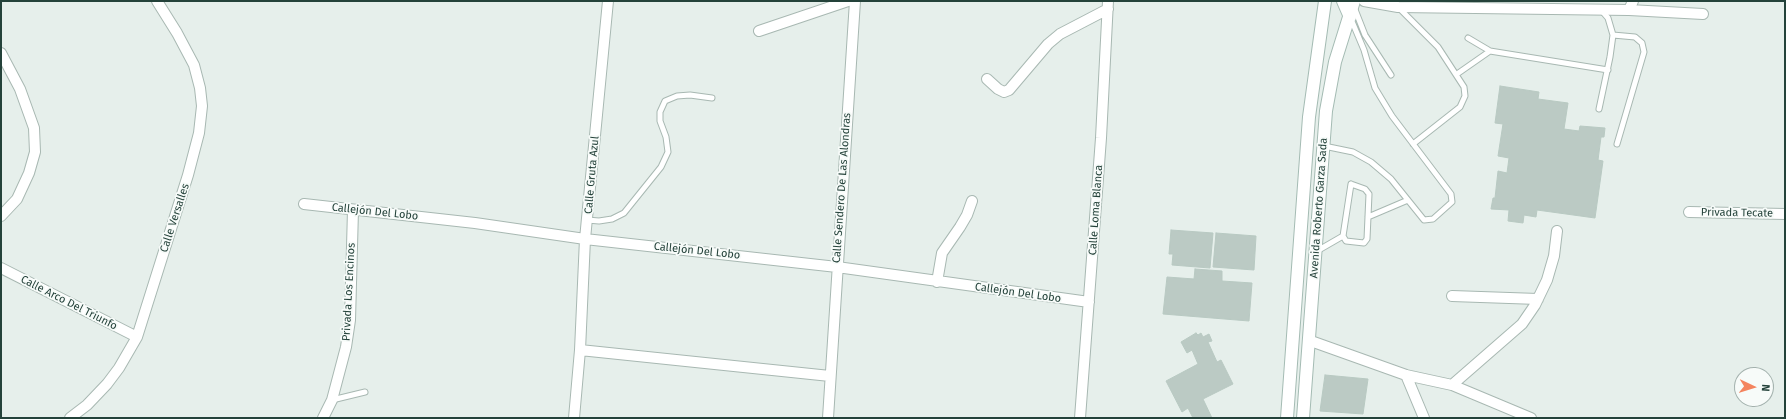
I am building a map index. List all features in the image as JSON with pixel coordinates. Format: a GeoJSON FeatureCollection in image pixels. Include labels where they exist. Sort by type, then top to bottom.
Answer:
{"type":"FeatureCollection","features":[{"type":"Feature","properties":{"kind":"street","name":"Calle Versalles"},"geometry":{"type":"LineString","coordinates":[[70,418],[87,406],[107,384],[119,368],[137,337],[188,175],[199,133],[202,106],[200,88],[194,65],[177,33],[157,1]]}},
{"type":"Feature","properties":{"kind":"street","name":"Calle Gruta Azul"},"geometry":{"type":"LineString","coordinates":[[574,418],[580,350],[585,238],[608,1]]}},
{"type":"Feature","properties":{"kind":"street"},"geometry":{"type":"LineString","coordinates":[[759,31],[848,1]]}},
{"type":"Feature","properties":{"kind":"street","name":"Calle Sendero De Las Alondras"},"geometry":{"type":"LineString","coordinates":[[828,418],[836,267],[855,1]]}},
{"type":"Feature","properties":{"kind":"street","name":"Avenida Roberto Garza Sada"},"geometry":{"type":"LineString","coordinates":[[1287,418],[1309,117],[1325,1]]}},
{"type":"Feature","properties":{"kind":"street"},"geometry":{"type":"LineString","coordinates":[[987,79],[998,89],[1004,92],[1009,90],[1048,44],[1060,34],[1108,5]]}},
{"type":"Feature","properties":{"kind":"street","name":"Calle Loma Blanca"},"geometry":{"type":"LineString","coordinates":[[1080,418],[1102,138],[1108,5]]}},
{"type":"Feature","properties":{"kind":"street"},"geometry":{"type":"LineString","coordinates":[[1353,5],[1602,11],[1631,6],[1703,14]]}},
{"type":"Feature","properties":{"kind":"street","name":"Avenida Roberto Garza Sada"},"geometry":{"type":"LineString","coordinates":[[1303,418],[1323,145],[1330,87],[1353,5]]}},
{"type":"Feature","properties":{"kind":"street"},"geometry":{"type":"LineString","coordinates":[[1,53],[20,89],[34,128],[35,152],[29,173],[17,199],[1,216]]}},
{"type":"Feature","properties":{"kind":"street"},"geometry":{"type":"LineString","coordinates":[[1302,215],[1310,203],[1315,159],[1323,145],[1317,132],[1320,97],[1315,74]]}},
{"type":"Feature","properties":{"kind":"street"},"geometry":{"type":"LineString","coordinates":[[937,282],[942,253],[967,215],[972,201]]}},
{"type":"Feature","properties":{"kind":"street","name":"Callejón Del Lobo"},"geometry":{"type":"LineString","coordinates":[[304,204],[475,223],[585,238],[836,267],[1089,302]]}},
{"type":"Feature","properties":{"kind":"street","name":"Privada Los Encinos"},"geometry":{"type":"LineString","coordinates":[[323,418],[332,400],[345,353],[350,320],[353,210]]}},
{"type":"Feature","properties":{"kind":"street","name":"Privada Tecate"},"geometry":{"type":"LineString","coordinates":[[1689,212],[1785,214]]}},
{"type":"Feature","properties":{"kind":"street"},"geometry":{"type":"LineString","coordinates":[[1452,385],[1522,324],[1538,299],[1547,280],[1554,256],[1557,230]]}},
{"type":"Feature","properties":{"kind":"street","name":"Calle Arco Del Triunfo"},"geometry":{"type":"LineString","coordinates":[[1,268],[137,337]]}},
{"type":"Feature","properties":{"kind":"street"},"geometry":{"type":"LineString","coordinates":[[1452,296],[1538,299]]}},
{"type":"Feature","properties":{"kind":"street"},"geometry":{"type":"LineString","coordinates":[[1308,340],[1406,375],[1452,385],[1531,418]]}},
{"type":"Feature","properties":{"kind":"street"},"geometry":{"type":"LineString","coordinates":[[580,350],[830,376]]}},
{"type":"Feature","properties":{"kind":"street"},"geometry":{"type":"LineString","coordinates":[[1406,375],[1424,418]]}},
{"type":"Feature","properties":{"kind":"lane"},"geometry":{"type":"LineString","coordinates":[[1353,5],[1365,35],[1391,75]]}},
{"type":"Feature","properties":{"kind":"lane"},"geometry":{"type":"LineString","coordinates":[[1323,145],[1353,152],[1366,159],[1391,179],[1421,217],[1427,220],[1433,219],[1450,205],[1452,198],[1451,194],[1392,116],[1375,88],[1353,5]]}},
{"type":"Feature","properties":{"kind":"lane"},"geometry":{"type":"LineString","coordinates":[[1398,7],[1433,41],[1457,74],[1464,87],[1465,96],[1460,107],[1413,144]]}},
{"type":"Feature","properties":{"kind":"lane"},"geometry":{"type":"LineString","coordinates":[[1599,109],[1608,70],[1613,35],[1608,18],[1602,11]]}},
{"type":"Feature","properties":{"kind":"lane"},"geometry":{"type":"LineString","coordinates":[[1613,35],[1636,37],[1642,43],[1644,52],[1617,144]]}},
{"type":"Feature","properties":{"kind":"lane"},"geometry":{"type":"LineString","coordinates":[[1468,38],[1490,51],[1608,70]]}},
{"type":"Feature","properties":{"kind":"lane"},"geometry":{"type":"LineString","coordinates":[[1457,74],[1490,51]]}},
{"type":"Feature","properties":{"kind":"lane"},"geometry":{"type":"LineString","coordinates":[[587,220],[599,221],[612,219],[624,213],[661,167],[668,152],[666,137],[660,121],[660,112],[665,101],[677,96],[690,95],[712,98]]}},
{"type":"Feature","properties":{"kind":"lane"},"geometry":{"type":"LineString","coordinates":[[1351,184],[1365,189],[1369,194],[1368,216],[1367,240],[1365,243],[1346,241],[1343,236],[1351,184]]}},
{"type":"Feature","properties":{"kind":"lane"},"geometry":{"type":"LineString","coordinates":[[1368,216],[1408,200]]}},
{"type":"Feature","properties":{"kind":"lane"},"geometry":{"type":"LineString","coordinates":[[1316,251],[1343,236]]}},
{"type":"Feature","properties":{"kind":"lane"},"geometry":{"type":"LineString","coordinates":[[332,400],[365,392]]}},
{"type":"Feature","properties":{"kind":"building"},"geometry":{"type":"Polygon","coordinates":[[[1500,86],[1539,92],[1538,99],[1568,103],[1564,129],[1579,131],[1580,126],[1605,128],[1604,137],[1601,137],[1598,160],[1603,161],[1595,218],[1537,210],[1536,217],[1524,215],[1523,223],[1508,221],[1509,210],[1491,209],[1493,198],[1495,198],[1498,171],[1507,173],[1509,158],[1498,156],[1503,124],[1495,123],[1500,86]]]}},
{"type":"Feature","properties":{"kind":"building"},"geometry":{"type":"Polygon","coordinates":[[[1171,230],[1213,233],[1210,268],[1172,265],[1173,254],[1169,254],[1171,230]]]}},
{"type":"Feature","properties":{"kind":"building"},"geometry":{"type":"Polygon","coordinates":[[[1216,233],[1256,236],[1254,270],[1213,267],[1216,233]]]}},
{"type":"Feature","properties":{"kind":"building"},"geometry":{"type":"Polygon","coordinates":[[[1195,269],[1222,271],[1222,281],[1252,283],[1249,321],[1163,314],[1167,277],[1194,279],[1195,269]]]}},
{"type":"Feature","properties":{"kind":"building"},"geometry":{"type":"Polygon","coordinates":[[[1196,333],[1198,335],[1201,333],[1203,337],[1209,334],[1212,341],[1208,342],[1217,362],[1221,360],[1233,384],[1203,399],[1212,418],[1193,418],[1188,408],[1182,412],[1166,381],[1198,364],[1192,350],[1187,353],[1181,342],[1196,333]]]}},
{"type":"Feature","properties":{"kind":"building"},"geometry":{"type":"Polygon","coordinates":[[[1325,375],[1368,379],[1363,414],[1320,411],[1325,375]]]}}]}
